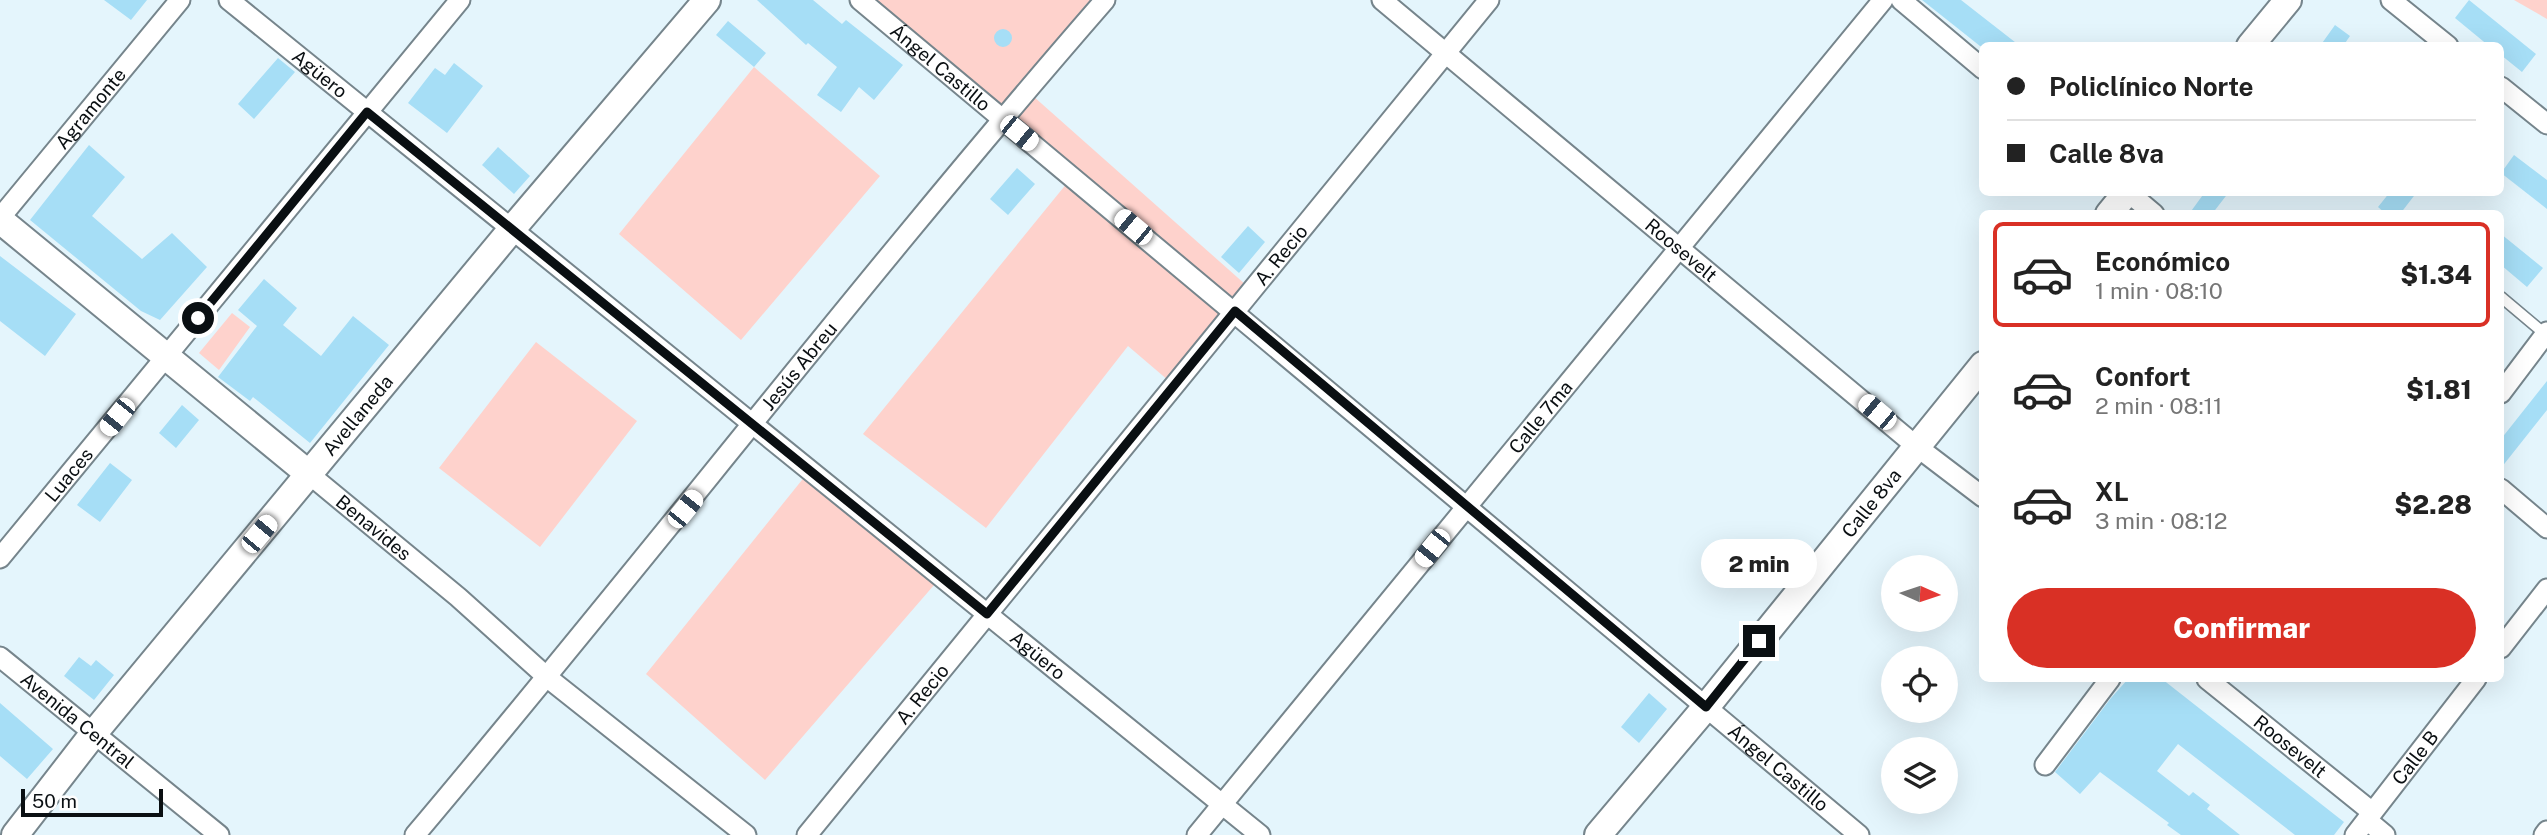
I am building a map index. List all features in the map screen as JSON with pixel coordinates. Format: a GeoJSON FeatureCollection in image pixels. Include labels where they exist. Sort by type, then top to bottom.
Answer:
{"type":"FeatureCollection","features":[{"type":"Feature","properties":{"kind":"street","name":"Agramonte"},"geometry":{"type":"LineString","coordinates":[[0,219],[180,0]]}},
{"type":"Feature","properties":{"kind":"street","name":"Agüero"},"geometry":{"type":"LineString","coordinates":[[229,0],[1260,835]]}},
{"type":"Feature","properties":{"kind":"street","name":"Luaces"},"geometry":{"type":"LineString","coordinates":[[0,558],[460,0]]}},
{"type":"Feature","properties":{"kind":"street","name":"Avellaneda"},"geometry":{"type":"LineString","coordinates":[[15,835],[94,733],[512,229],[707,0]]}},
{"type":"Feature","properties":{"kind":"street","name":"Ángel Castillo"},"geometry":{"type":"LineString","coordinates":[[860,0],[1859,835]]}},
{"type":"Feature","properties":{"kind":"street","name":"Jesús Abreu"},"geometry":{"type":"LineString","coordinates":[[415,835],[548,678],[1002,119],[1105,0]]}},
{"type":"Feature","properties":{"kind":"street","name":"Roosevelt"},"geometry":{"type":"LineString","coordinates":[[1382,0],[1916,446],[1979,494]]}},
{"type":"Feature","properties":{"kind":"street","name":"A. Recio"},"geometry":{"type":"LineString","coordinates":[[807,835],[1489,0]]}},
{"type":"Feature","properties":{"kind":"street","name":"Calle 7ma"},"geometry":{"type":"LineString","coordinates":[[1197,835],[1883,0]]}},
{"type":"Feature","properties":{"kind":"street"},"geometry":{"type":"LineString","coordinates":[[1901,0],[1979,66]]}},
{"type":"Feature","properties":{"kind":"street"},"geometry":{"type":"LineString","coordinates":[[2253,42],[2288,0]]}},
{"type":"Feature","properties":{"kind":"street"},"geometry":{"type":"LineString","coordinates":[[2391,0],[2443,42]]}},
{"type":"Feature","properties":{"kind":"street"},"geometry":{"type":"LineString","coordinates":[[2504,89],[2547,124]]}},
{"type":"Feature","properties":{"kind":"street"},"geometry":{"type":"LineString","coordinates":[[2112,210],[2124,196]]}},
{"type":"Feature","properties":{"kind":"street"},"geometry":{"type":"LineString","coordinates":[[2132,196],[2149,210]]}},
{"type":"Feature","properties":{"kind":"street","name":"Benavides"},"geometry":{"type":"LineString","coordinates":[[0,219],[458,597],[548,678],[746,835]]}},
{"type":"Feature","properties":{"kind":"street"},"geometry":{"type":"LineString","coordinates":[[2504,389],[2546,333]]}},
{"type":"Feature","properties":{"kind":"street","name":"Calle 8va"},"geometry":{"type":"LineString","coordinates":[[1598,835],[1706,707],[1979,370]]}},
{"type":"Feature","properties":{"kind":"street"},"geometry":{"type":"LineString","coordinates":[[2504,491],[2547,527]]}},
{"type":"Feature","properties":{"kind":"street"},"geometry":{"type":"LineString","coordinates":[[2504,644],[2547,589]]}},
{"type":"Feature","properties":{"kind":"street","name":"Avenida Central"},"geometry":{"type":"LineString","coordinates":[[0,657],[219,835]]}},
{"type":"Feature","properties":{"kind":"street"},"geometry":{"type":"LineString","coordinates":[[2045,765],[2108,682]]}},
{"type":"Feature","properties":{"kind":"street","name":"Roosevelt"},"geometry":{"type":"LineString","coordinates":[[2210,682],[2364,822],[2385,835]]}},
{"type":"Feature","properties":{"kind":"street","name":"Calle B"},"geometry":{"type":"LineString","coordinates":[[2364,822],[2474,682]]}},
{"type":"Feature","properties":{"kind":"lane"},"geometry":{"type":"LineString","coordinates":[[2504,299],[2546,333]]}},
{"type":"Feature","properties":{"kind":"shaded area"},"geometry":{"type":"Polygon","coordinates":[[[857,0],[1105,0],[1003,118],[1020,116],[1033,96],[1246,285],[1235,298],[1182,282],[1220,314],[1169,381],[1128,346],[986,528],[863,434],[1072,177],[857,0]]]}},
{"type":"Feature","properties":{"kind":"shaded area"},"geometry":{"type":"Polygon","coordinates":[[[2514,0],[2547,0],[2547,19],[2514,0]]]}},
{"type":"Feature","properties":{"kind":"shaded area"},"geometry":{"type":"Polygon","coordinates":[[[754,67],[880,176],[741,340],[619,234],[754,67]]]}},
{"type":"Feature","properties":{"kind":"shaded area"},"geometry":{"type":"Polygon","coordinates":[[[232,313],[250,327],[219,370],[199,353],[232,313]]]}},
{"type":"Feature","properties":{"kind":"shaded area"},"geometry":{"type":"Polygon","coordinates":[[[536,342],[637,421],[540,547],[439,468],[536,342]]]}},
{"type":"Feature","properties":{"kind":"shaded area"},"geometry":{"type":"Polygon","coordinates":[[[810,470],[941,577],[765,780],[646,674],[810,470]]]}},
{"type":"Feature","properties":{"kind":"building"},"geometry":{"type":"Polygon","coordinates":[[[104,0],[147,0],[131,20],[104,0]]]}},
{"type":"Feature","properties":{"kind":"building"},"geometry":{"type":"Polygon","coordinates":[[[757,0],[813,0],[842,24],[846,20],[903,65],[874,100],[859,87],[841,112],[817,95],[837,67],[808,43],[806,45],[757,0]]]}},
{"type":"Feature","properties":{"kind":"building"},"geometry":{"type":"Polygon","coordinates":[[[1922,0],[1961,0],[2015,42],[1979,42],[1979,45],[1922,0]]]}},
{"type":"Feature","properties":{"kind":"building"},"geometry":{"type":"Polygon","coordinates":[[[2469,0],[2536,54],[2522,72],[2504,57],[2504,42],[2484,42],[2455,18],[2469,0]]]}},
{"type":"Feature","properties":{"kind":"building"},"geometry":{"type":"Polygon","coordinates":[[[728,21],[766,53],[754,67],[716,35],[728,21]]]}},
{"type":"Feature","properties":{"kind":"building"},"geometry":{"type":"Polygon","coordinates":[[[2335,25],[2350,36],[2346,42],[2323,42],[2335,25]]]}},
{"type":"Feature","properties":{"kind":"building"},"geometry":{"type":"Polygon","coordinates":[[[1003,29],[1009,32],[1012,38],[1009,44],[1003,47],[997,44],[994,38],[997,32],[1003,29]]]}},
{"type":"Feature","properties":{"kind":"building"},"geometry":{"type":"Polygon","coordinates":[[[278,58],[295,72],[254,119],[238,104],[278,58]]]}},
{"type":"Feature","properties":{"kind":"building"},"geometry":{"type":"Polygon","coordinates":[[[454,63],[483,86],[447,133],[408,103],[435,68],[445,75],[454,63]]]}},
{"type":"Feature","properties":{"kind":"building"},"geometry":{"type":"Polygon","coordinates":[[[89,145],[125,177],[92,216],[142,259],[172,233],[207,267],[160,320],[141,311],[30,220],[89,145]]]}},
{"type":"Feature","properties":{"kind":"building"},"geometry":{"type":"Polygon","coordinates":[[[498,147],[530,176],[514,194],[482,165],[498,147]]]}},
{"type":"Feature","properties":{"kind":"building"},"geometry":{"type":"Polygon","coordinates":[[[2514,155],[2547,180],[2547,209],[2504,175],[2504,169],[2514,155]]]}},
{"type":"Feature","properties":{"kind":"building"},"geometry":{"type":"Polygon","coordinates":[[[1017,168],[1035,184],[1008,215],[990,199],[1017,168]]]}},
{"type":"Feature","properties":{"kind":"building"},"geometry":{"type":"Polygon","coordinates":[[[2202,196],[2226,196],[2215,210],[2192,210],[2202,196]]]}},
{"type":"Feature","properties":{"kind":"building"},"geometry":{"type":"Polygon","coordinates":[[[2387,196],[2414,196],[2403,210],[2381,210],[2378,207],[2387,196]]]}},
{"type":"Feature","properties":{"kind":"building"},"geometry":{"type":"Polygon","coordinates":[[[1248,226],[1265,242],[1239,273],[1221,257],[1248,226]]]}},
{"type":"Feature","properties":{"kind":"building"},"geometry":{"type":"Polygon","coordinates":[[[2504,236],[2543,268],[2527,287],[2504,268],[2504,236]]]}},
{"type":"Feature","properties":{"kind":"building"},"geometry":{"type":"Polygon","coordinates":[[[0,256],[76,314],[45,356],[0,321],[0,256]]]}},
{"type":"Feature","properties":{"kind":"building"},"geometry":{"type":"Polygon","coordinates":[[[264,279],[297,308],[283,325],[321,356],[353,316],[389,345],[310,443],[253,397],[250,401],[218,377],[257,326],[238,310],[264,279]]]}},
{"type":"Feature","properties":{"kind":"building"},"geometry":{"type":"Polygon","coordinates":[[[2547,381],[2547,410],[2504,464],[2504,435],[2547,381]]]}},
{"type":"Feature","properties":{"kind":"building"},"geometry":{"type":"Polygon","coordinates":[[[182,405],[199,420],[176,448],[159,433],[182,405]]]}},
{"type":"Feature","properties":{"kind":"building"},"geometry":{"type":"Polygon","coordinates":[[[110,463],[132,480],[100,522],[77,505],[110,463]]]}},
{"type":"Feature","properties":{"kind":"building"},"geometry":{"type":"Polygon","coordinates":[[[79,657],[91,666],[96,660],[114,675],[94,700],[64,676],[79,657]]]}},
{"type":"Feature","properties":{"kind":"building"},"geometry":{"type":"Polygon","coordinates":[[[2125,682],[2166,682],[2344,822],[2334,835],[2295,835],[2178,744],[2157,771],[2189,796],[2193,792],[2210,805],[2207,809],[2240,835],[2181,835],[2167,825],[2169,823],[2100,772],[2080,794],[2055,772],[2125,682]]]}},
{"type":"Feature","properties":{"kind":"building"},"geometry":{"type":"Polygon","coordinates":[[[1649,693],[1667,709],[1639,743],[1621,727],[1649,693]]]}},
{"type":"Feature","properties":{"kind":"building"},"geometry":{"type":"Polygon","coordinates":[[[0,703],[53,749],[27,779],[0,756],[0,703]]]}},
{"type":"Feature","properties":{"kind":"route"},"geometry":{"type":"LineString","coordinates":[[198,318],[367,112],[987,614],[1235,311],[1706,707],[1759,641]]}}]}
